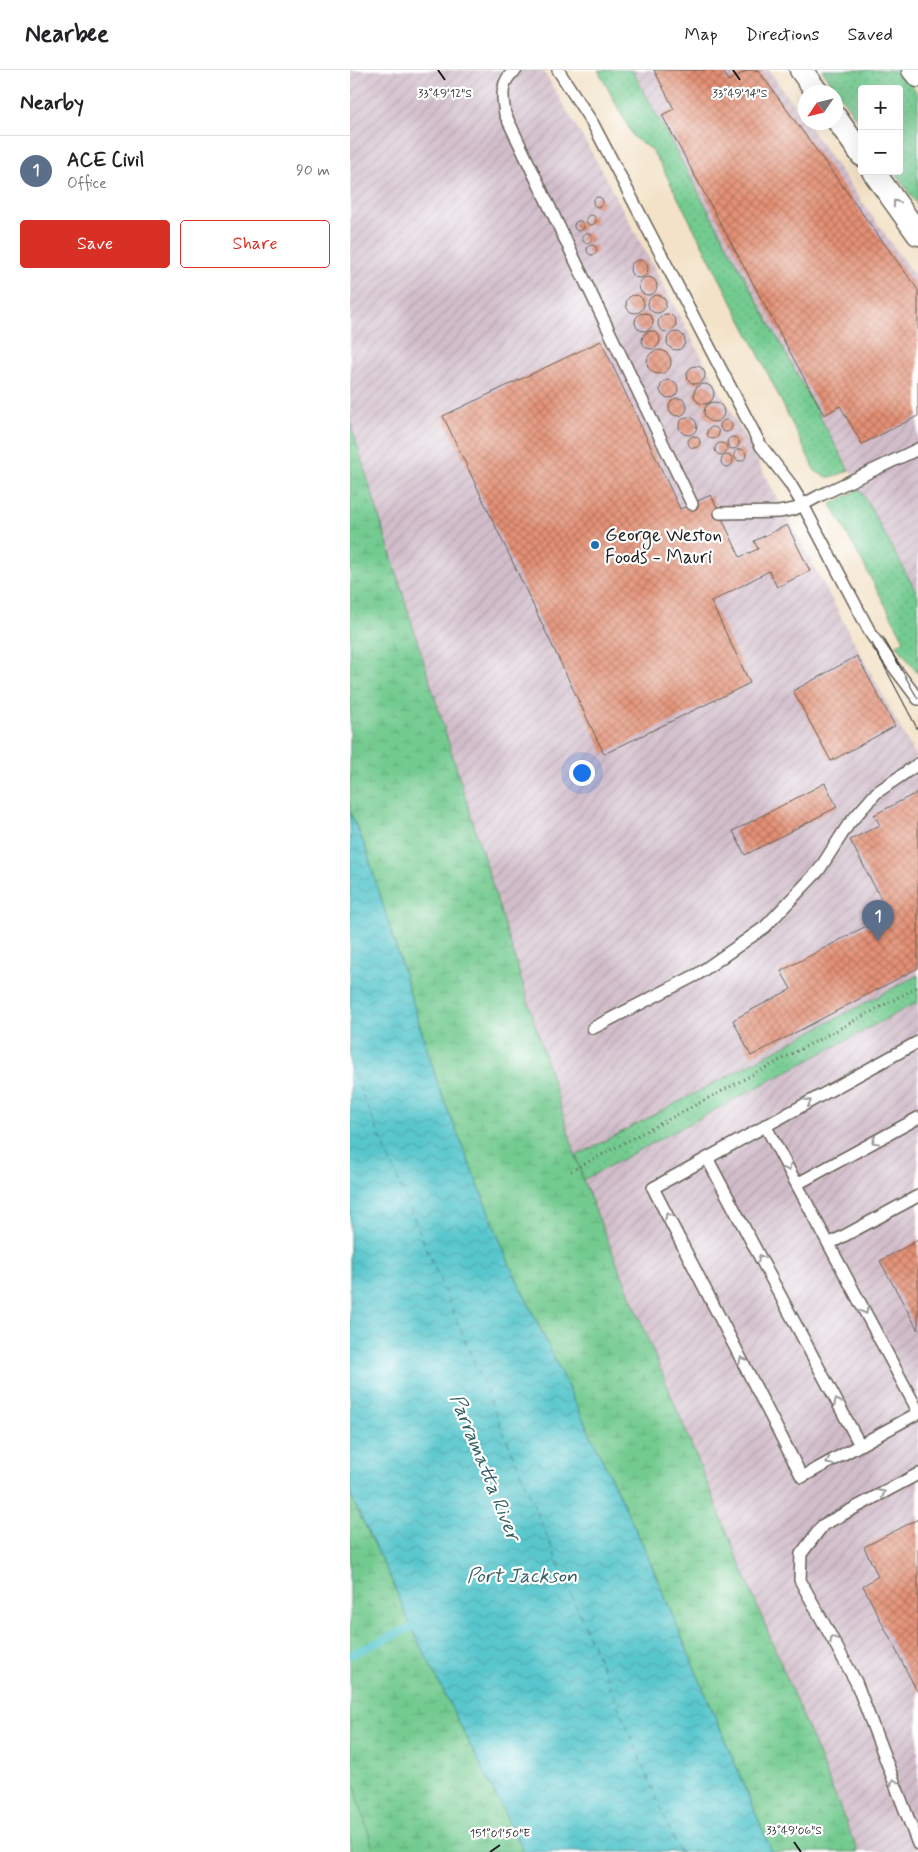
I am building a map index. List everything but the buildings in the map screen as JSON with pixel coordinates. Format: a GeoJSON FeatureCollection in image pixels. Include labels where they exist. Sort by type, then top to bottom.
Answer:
{"type":"FeatureCollection","features":[{"type":"Feature","properties":{"kind":"street"},"geometry":{"type":"LineString","coordinates":[[801,70],[812,85]]}},
{"type":"Feature","properties":{"kind":"street"},"geometry":{"type":"LineString","coordinates":[[913,70],[918,76]]}},
{"type":"Feature","properties":{"kind":"street"},"geometry":{"type":"LineString","coordinates":[[843,128],[858,149]]}},
{"type":"Feature","properties":{"kind":"street"},"geometry":{"type":"LineString","coordinates":[[876,175],[918,234]]}},
{"type":"Feature","properties":{"kind":"lane"},"geometry":{"type":"LineString","coordinates":[[516,70],[508,75],[502,93],[505,114],[692,504]]}},
{"type":"Feature","properties":{"kind":"lane"},"geometry":{"type":"LineString","coordinates":[[558,70],[593,124],[761,446],[789,482],[803,504],[871,634],[918,699]]}},
{"type":"Feature","properties":{"kind":"lane"},"geometry":{"type":"LineString","coordinates":[[720,512],[780,512],[795,509],[918,449]]}},
{"type":"Feature","properties":{"kind":"lane"},"geometry":{"type":"LineString","coordinates":[[593,1028],[698,974],[765,927],[819,870],[848,825],[876,793],[918,764]]}},
{"type":"Feature","properties":{"kind":"lane"},"geometry":{"type":"LineString","coordinates":[[765,1125],[918,1412],[802,1477],[653,1188],[765,1125],[918,1042]]}},
{"type":"Feature","properties":{"kind":"lane"},"geometry":{"type":"LineString","coordinates":[[797,1184],[918,1118]]}},
{"type":"Feature","properties":{"kind":"lane"},"geometry":{"type":"LineString","coordinates":[[707,1158],[860,1445]]}},
{"type":"Feature","properties":{"kind":"lane"},"geometry":{"type":"LineString","coordinates":[[829,1244],[918,1196]]}},
{"type":"Feature","properties":{"kind":"lane"},"geometry":{"type":"LineString","coordinates":[[918,1474],[823,1524],[801,1554],[800,1580],[856,1682],[918,1844]]}},
{"type":"Feature","properties":{"kind":"path"},"geometry":{"type":"LineString","coordinates":[[571,1171],[918,987]]}},
{"type":"Feature","properties":{"kind":"shaded area"},"geometry":{"type":"Polygon","coordinates":[[[350,70],[543,70],[600,167],[918,761],[918,975],[576,1156],[350,422],[350,70]]]}},
{"type":"Feature","properties":{"kind":"shaded area"},"geometry":{"type":"Polygon","coordinates":[[[632,70],[769,70],[798,111],[798,130],[811,130],[918,281],[918,595],[632,70]]]}},
{"type":"Feature","properties":{"kind":"shaded area"},"geometry":{"type":"Polygon","coordinates":[[[918,1002],[918,1852],[858,1852],[583,1180],[918,1002]]]}},
{"type":"Feature","properties":{"kind":"green space"},"geometry":{"type":"Polygon","coordinates":[[[598,70],[632,70],[849,470],[832,477],[815,471],[753,343],[662,167],[651,149],[634,138],[598,70]]]}},
{"type":"Feature","properties":{"kind":"green space"},"geometry":{"type":"Polygon","coordinates":[[[822,70],[901,70],[918,94],[918,206],[897,175],[903,175],[903,85],[858,85],[858,120],[843,99],[843,85],[833,85],[822,70]]]}},
{"type":"Feature","properties":{"kind":"green space"},"geometry":{"type":"Polygon","coordinates":[[[350,422],[583,1180],[858,1852],[772,1852],[643,1545],[509,1263],[438,1085],[365,846],[350,812],[350,422]]]}},
{"type":"Feature","properties":{"kind":"green space"},"geometry":{"type":"Polygon","coordinates":[[[860,489],[918,595],[918,674],[897,645],[904,640],[831,504],[860,489]]]}},
{"type":"Feature","properties":{"kind":"green space"},"geometry":{"type":"Polygon","coordinates":[[[918,975],[918,1002],[583,1180],[576,1156],[918,975]]]}},
{"type":"Feature","properties":{"kind":"green space"},"geometry":{"type":"Polygon","coordinates":[[[350,1490],[354,1503],[524,1852],[350,1852],[350,1490]]]}},
{"type":"Feature","properties":{"kind":"green space"},"geometry":{"type":"Polygon","coordinates":[[[350,1770],[374,1852],[350,1852],[350,1770]]]}},
{"type":"Feature","properties":{"kind":"water","name":"Port Jackson"},"geometry":{"type":"Polygon","coordinates":[[[350,812],[365,846],[438,1085],[509,1263],[643,1545],[772,1852],[524,1852],[411,1627],[392,1581],[354,1503],[350,1490],[350,812]]]}},
{"type":"Feature","properties":{"kind":"waterway"},"geometry":{"type":"LineString","coordinates":[[350,1655],[419,1624]]}},
{"type":"Feature","properties":{"kind":"ferry route"},"geometry":{"type":"LineString","coordinates":[[350,1065],[679,1852]]}},
{"type":"Feature","properties":{"kind":"tram line"},"geometry":{"type":"LineString","coordinates":[[883,637],[918,699]]}},
{"type":"Feature","properties":{"kind":"tram line"},"geometry":{"type":"LineString","coordinates":[[872,643],[918,730]]}},
{"type":"Feature","properties":{"kind":"place","name":"George Weston Foods - Mauri"},"geometry":{"type":"Point","coordinates":[595,545]}},
{"type":"Feature","properties":{"kind":"place","name":"ACE Civil"},"geometry":{"type":"Point","coordinates":[878,941]}},
{"type":"Feature","properties":{"kind":"water label","name":"Parramatta River"},"geometry":{"type":"Point","coordinates":[486,1467]}}]}
